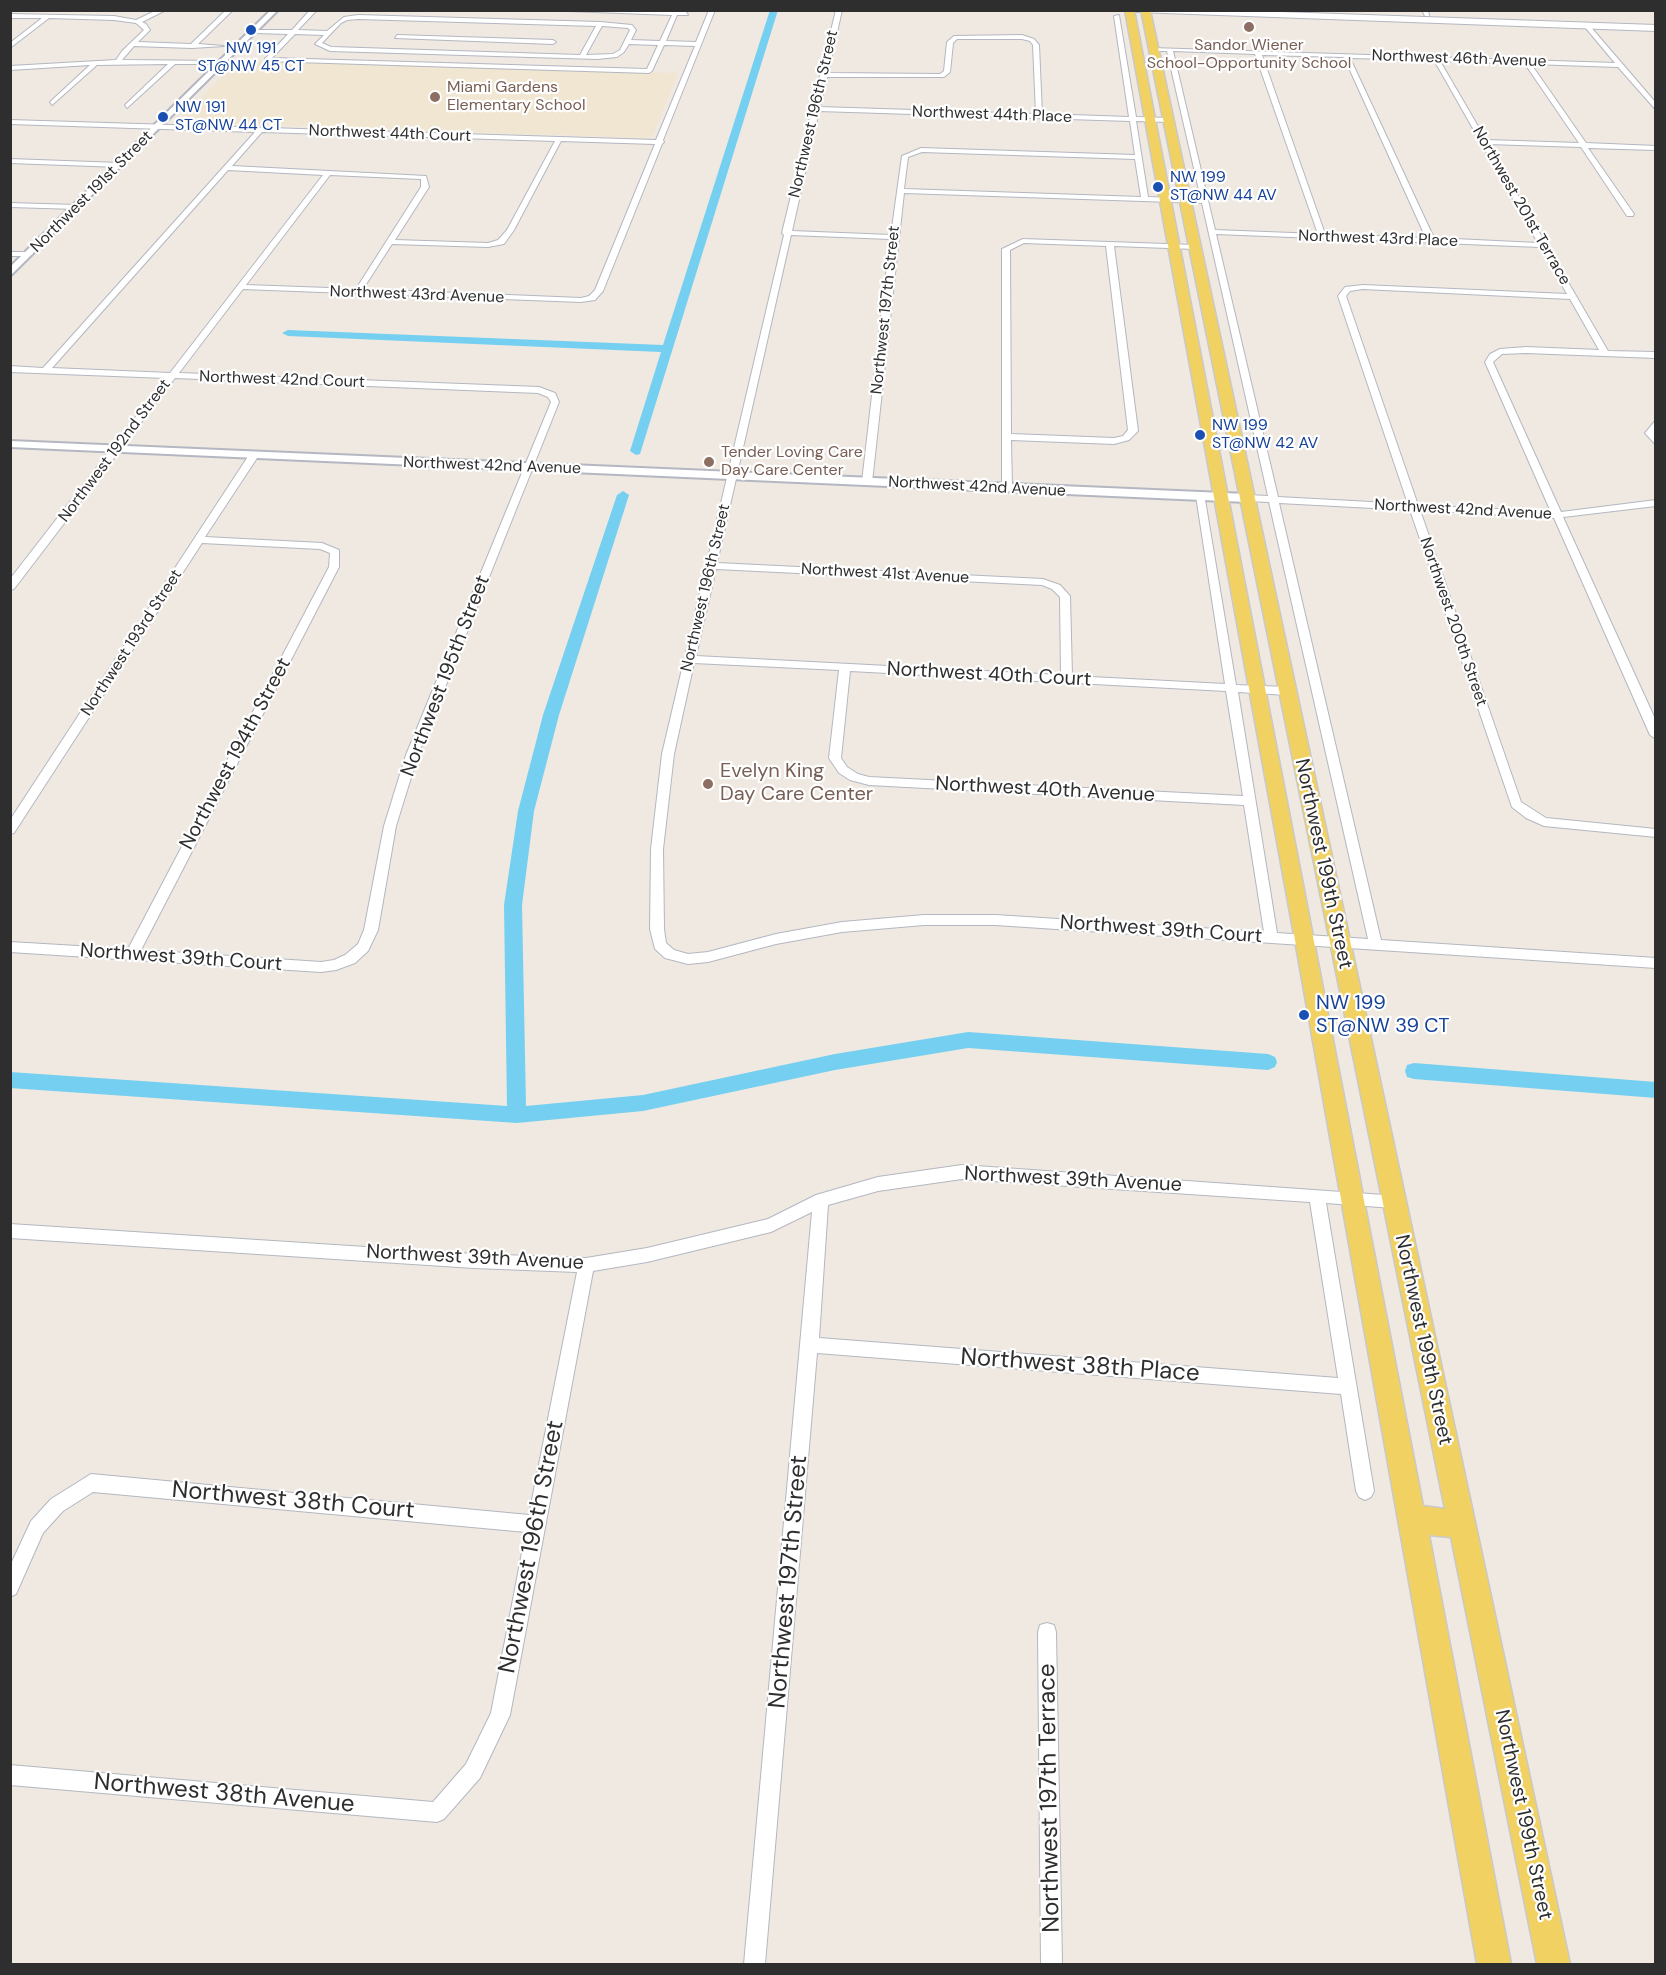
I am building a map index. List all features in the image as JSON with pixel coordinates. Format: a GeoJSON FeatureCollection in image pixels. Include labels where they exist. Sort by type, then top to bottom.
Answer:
{"type":"FeatureCollection","features":[{"type":"Feature","properties":{"kind":"main road","name":"Northwest 199th Street"},"geometry":{"type":"LineString","coordinates":[[1129,10],[1305,940],[1494,1965]]}},
{"type":"Feature","properties":{"kind":"main road"},"geometry":{"type":"LineString","coordinates":[[1137,10],[1656,28]]}},
{"type":"Feature","properties":{"kind":"main road"},"geometry":{"type":"LineString","coordinates":[[1310,10],[1656,22]]}},
{"type":"Feature","properties":{"kind":"main road","name":"Northwest 199th Street"},"geometry":{"type":"LineString","coordinates":[[1145,11],[1554,1965]]}},
{"type":"Feature","properties":{"kind":"main road"},"geometry":{"type":"LineString","coordinates":[[1362,18],[1382,13]]}},
{"type":"Feature","properties":{"kind":"main road"},"geometry":{"type":"LineString","coordinates":[[1570,20],[1587,26]]}},
{"type":"Feature","properties":{"kind":"main road"},"geometry":{"type":"LineString","coordinates":[[1411,1519],[1462,1524]]}},
{"type":"Feature","properties":{"kind":"street"},"geometry":{"type":"LineString","coordinates":[[13,16],[23,10]]}},
{"type":"Feature","properties":{"kind":"street"},"geometry":{"type":"LineString","coordinates":[[84,17],[93,10]]}},
{"type":"Feature","properties":{"kind":"street"},"geometry":{"type":"LineString","coordinates":[[13,16],[84,17],[137,22],[163,10]]}},
{"type":"Feature","properties":{"kind":"street"},"geometry":{"type":"LineString","coordinates":[[192,45],[230,10]]}},
{"type":"Feature","properties":{"kind":"street","name":"Northwest 191st Street"},"geometry":{"type":"LineString","coordinates":[[10,273],[275,10]]}},
{"type":"Feature","properties":{"kind":"street"},"geometry":{"type":"LineString","coordinates":[[314,10],[267,60],[649,71],[675,14]]}},
{"type":"Feature","properties":{"kind":"street"},"geometry":{"type":"LineString","coordinates":[[546,10],[686,14]]}},
{"type":"Feature","properties":{"kind":"street"},"geometry":{"type":"LineString","coordinates":[[661,142],[712,10]]}},
{"type":"Feature","properties":{"kind":"street","name":"Northwest 196th Street"},"geometry":{"type":"LineString","coordinates":[[670,954],[660,945],[657,929],[657,849],[668,754],[838,10]]}},
{"type":"Feature","properties":{"kind":"street"},"geometry":{"type":"LineString","coordinates":[[580,56],[603,12]]}},
{"type":"Feature","properties":{"kind":"street"},"geometry":{"type":"LineString","coordinates":[[10,46],[49,16]]}},
{"type":"Feature","properties":{"kind":"street"},"geometry":{"type":"LineString","coordinates":[[1117,16],[1145,199]]}},
{"type":"Feature","properties":{"kind":"street"},"geometry":{"type":"LineString","coordinates":[[346,18],[488,18],[565,23],[630,26],[633,30],[621,51],[615,56],[387,50],[322,47],[318,44],[339,22],[346,18]]}},
{"type":"Feature","properties":{"kind":"street"},"geometry":{"type":"LineString","coordinates":[[412,18],[407,25],[557,36]]}},
{"type":"Feature","properties":{"kind":"street"},"geometry":{"type":"LineString","coordinates":[[118,62],[147,30],[137,22]]}},
{"type":"Feature","properties":{"kind":"street"},"geometry":{"type":"LineString","coordinates":[[544,55],[565,23]]}},
{"type":"Feature","properties":{"kind":"street"},"geometry":{"type":"LineString","coordinates":[[1587,26],[1656,108]]}},
{"type":"Feature","properties":{"kind":"street"},"geometry":{"type":"LineString","coordinates":[[254,31],[328,33]]}},
{"type":"Feature","properties":{"kind":"street"},"geometry":{"type":"LineString","coordinates":[[377,63],[402,31]]}},
{"type":"Feature","properties":{"kind":"street"},"geometry":{"type":"LineString","coordinates":[[397,37],[557,36]]}},
{"type":"Feature","properties":{"kind":"street"},"geometry":{"type":"LineString","coordinates":[[823,75],[942,76],[948,72],[950,42],[956,37],[1022,37],[1032,40],[1036,45],[1039,116]]}},
{"type":"Feature","properties":{"kind":"street"},"geometry":{"type":"LineString","coordinates":[[627,42],[699,44]]}},
{"type":"Feature","properties":{"kind":"street"},"geometry":{"type":"LineString","coordinates":[[133,44],[221,46]]}},
{"type":"Feature","properties":{"kind":"street","name":"Northwest 46th Avenue"},"geometry":{"type":"LineString","coordinates":[[1154,50],[1620,65]]}},
{"type":"Feature","properties":{"kind":"street"},"geometry":{"type":"LineString","coordinates":[[1170,50],[1376,945]]}},
{"type":"Feature","properties":{"kind":"street"},"geometry":{"type":"LineString","coordinates":[[1258,53],[1322,236]]}},
{"type":"Feature","properties":{"kind":"street"},"geometry":{"type":"LineString","coordinates":[[1346,56],[1431,241]]}},
{"type":"Feature","properties":{"kind":"street","name":"Northwest 201st Terrace"},"geometry":{"type":"LineString","coordinates":[[1436,59],[1605,353]]}},
{"type":"Feature","properties":{"kind":"street"},"geometry":{"type":"LineString","coordinates":[[12,70],[118,62],[222,63]]}},
{"type":"Feature","properties":{"kind":"street"},"geometry":{"type":"LineString","coordinates":[[127,106],[174,62]]}},
{"type":"Feature","properties":{"kind":"street"},"geometry":{"type":"LineString","coordinates":[[1527,62],[1630,214]]}},
{"type":"Feature","properties":{"kind":"street"},"geometry":{"type":"LineString","coordinates":[[52,103],[96,63]]}},
{"type":"Feature","properties":{"kind":"street","name":"Northwest 44th Place"},"geometry":{"type":"LineString","coordinates":[[815,109],[1169,120]]}},
{"type":"Feature","properties":{"kind":"street","name":"Northwest 44th Court"},"geometry":{"type":"LineString","coordinates":[[10,122],[661,142]]}},
{"type":"Feature","properties":{"kind":"street"},"geometry":{"type":"LineString","coordinates":[[45,371],[261,129]]}},
{"type":"Feature","properties":{"kind":"street"},"geometry":{"type":"LineString","coordinates":[[389,242],[488,245],[501,242],[510,230],[559,139]]}},
{"type":"Feature","properties":{"kind":"street","name":"Northwest 43rd Avenue"},"geometry":{"type":"LineString","coordinates":[[242,287],[357,293],[581,300],[592,298],[599,291],[661,142]]}},
{"type":"Feature","properties":{"kind":"street"},"geometry":{"type":"LineString","coordinates":[[1485,142],[1656,148]]}},
{"type":"Feature","properties":{"kind":"street","name":"Northwest 197th Street"},"geometry":{"type":"LineString","coordinates":[[867,482],[894,237],[906,156],[921,150],[1138,157]]}},
{"type":"Feature","properties":{"kind":"street"},"geometry":{"type":"LineString","coordinates":[[10,161],[120,165]]}},
{"type":"Feature","properties":{"kind":"street"},"geometry":{"type":"LineString","coordinates":[[225,168],[424,177],[425,187],[357,293]]}},
{"type":"Feature","properties":{"kind":"street","name":"Northwest 192nd Street"},"geometry":{"type":"LineString","coordinates":[[10,587],[329,172]]}},
{"type":"Feature","properties":{"kind":"street"},"geometry":{"type":"LineString","coordinates":[[900,192],[1206,201]]}},
{"type":"Feature","properties":{"kind":"street"},"geometry":{"type":"LineString","coordinates":[[10,205],[77,207]]}},
{"type":"Feature","properties":{"kind":"street","name":"Northwest 43rd Place"},"geometry":{"type":"LineString","coordinates":[[1213,232],[1543,245]]}},
{"type":"Feature","properties":{"kind":"street"},"geometry":{"type":"LineString","coordinates":[[786,233],[894,237]]}},
{"type":"Feature","properties":{"kind":"street"},"geometry":{"type":"LineString","coordinates":[[1007,488],[1006,249],[1012,244],[1023,241],[1195,247]]}},
{"type":"Feature","properties":{"kind":"street"},"geometry":{"type":"LineString","coordinates":[[1008,437],[1114,441],[1126,438],[1132,430],[1110,244]]}},
{"type":"Feature","properties":{"kind":"street"},"geometry":{"type":"LineString","coordinates":[[10,254],[29,254]]}},
{"type":"Feature","properties":{"kind":"street","name":"Northwest 200th Street"},"geometry":{"type":"LineString","coordinates":[[1573,297],[1363,287],[1348,289],[1341,296],[1516,804],[1530,816],[1544,822],[1656,833]]}},
{"type":"Feature","properties":{"kind":"street"},"geometry":{"type":"LineString","coordinates":[[1656,355],[1526,350],[1500,352],[1492,356],[1489,362],[1656,735]]}},
{"type":"Feature","properties":{"kind":"street","name":"Northwest 42nd Court"},"geometry":{"type":"LineString","coordinates":[[10,369],[539,390],[552,395]]}},
{"type":"Feature","properties":{"kind":"street","name":"Northwest 195th Street"},"geometry":{"type":"LineString","coordinates":[[350,958],[363,947],[371,930],[390,826],[412,755],[555,402],[552,395]]}},
{"type":"Feature","properties":{"kind":"street"},"geometry":{"type":"LineString","coordinates":[[1655,423],[1650,433],[1656,442]]}},
{"type":"Feature","properties":{"kind":"street","name":"Northwest 42nd Avenue"},"geometry":{"type":"LineString","coordinates":[[10,444],[1247,498],[1556,515],[1656,503]]}},
{"type":"Feature","properties":{"kind":"street","name":"Northwest 193rd Street"},"geometry":{"type":"LineString","coordinates":[[10,830],[254,455]]}},
{"type":"Feature","properties":{"kind":"street"},"geometry":{"type":"LineString","coordinates":[[1201,496],[1229,687],[1271,937]]}},
{"type":"Feature","properties":{"kind":"street","name":"Northwest 194th Street"},"geometry":{"type":"LineString","coordinates":[[132,955],[334,567],[335,552],[322,546],[198,540]]}},
{"type":"Feature","properties":{"kind":"street","name":"Northwest 41st Avenue"},"geometry":{"type":"LineString","coordinates":[[712,566],[1043,582],[1056,587],[1065,596],[1067,679]]}},
{"type":"Feature","properties":{"kind":"street","name":"Northwest 40th Court"},"geometry":{"type":"LineString","coordinates":[[690,659],[1287,691]]}},
{"type":"Feature","properties":{"kind":"street","name":"Northwest 40th Avenue"},"geometry":{"type":"LineString","coordinates":[[845,667],[835,758],[843,770],[854,777],[869,781],[1249,801]]}},
{"type":"Feature","properties":{"kind":"street"},"geometry":{"type":"LineString","coordinates":[[10,809],[24,809]]}},
{"type":"Feature","properties":{"kind":"street","name":"Northwest 39th Court"},"geometry":{"type":"LineString","coordinates":[[670,954],[688,959],[708,957],[776,939],[842,927],[924,920],[995,920],[1656,963]]}},
{"type":"Feature","properties":{"kind":"street","name":"Northwest 39th Court"},"geometry":{"type":"LineString","coordinates":[[10,947],[321,967],[336,965],[350,958]]}},
{"type":"Feature","properties":{"kind":"street","name":"Northwest 39th Avenue"},"geometry":{"type":"LineString","coordinates":[[10,1231],[474,1261],[586,1265],[647,1255],[771,1225],[821,1200],[878,1184],[962,1172],[1393,1201]]}},
{"type":"Feature","properties":{"kind":"street"},"geometry":{"type":"LineString","coordinates":[[1317,1196],[1365,1491]]}},
{"type":"Feature","properties":{"kind":"street","name":"Northwest 197th Street"},"geometry":{"type":"LineString","coordinates":[[755,1965],[821,1200]]}},
{"type":"Feature","properties":{"kind":"street","name":"Northwest 196th Street"},"geometry":{"type":"LineString","coordinates":[[437,1812],[473,1770],[500,1715],[586,1265]]}},
{"type":"Feature","properties":{"kind":"street","name":"Northwest 38th Place"},"geometry":{"type":"LineString","coordinates":[[810,1345],[1349,1387]]}},
{"type":"Feature","properties":{"kind":"street","name":"Northwest 38th Court"},"geometry":{"type":"LineString","coordinates":[[10,1588],[37,1527],[57,1505],[91,1483],[535,1524]]}},
{"type":"Feature","properties":{"kind":"street","name":"Northwest 197th Terrace"},"geometry":{"type":"LineString","coordinates":[[1047,1632],[1052,1965]]}},
{"type":"Feature","properties":{"kind":"street","name":"Northwest 38th Avenue"},"geometry":{"type":"LineString","coordinates":[[10,1775],[437,1812]]}},
{"type":"Feature","properties":{"kind":"shaded area","name":"Miami Gardens Elementary School"},"geometry":{"type":"Polygon","coordinates":[[[238,61],[678,73],[653,135],[644,138],[180,122],[179,120],[238,61]]]}},
{"type":"Feature","properties":{"kind":"waterway"},"geometry":{"type":"LineString","coordinates":[[668,349],[774,10]]}},
{"type":"Feature","properties":{"kind":"waterway"},"geometry":{"type":"LineString","coordinates":[[288,333],[668,349]]}},
{"type":"Feature","properties":{"kind":"waterway"},"geometry":{"type":"LineString","coordinates":[[636,451],[668,349]]}},
{"type":"Feature","properties":{"kind":"waterway"},"geometry":{"type":"LineString","coordinates":[[517,1115],[513,905],[526,811],[551,715],[623,495]]}},
{"type":"Feature","properties":{"kind":"waterway"},"geometry":{"type":"LineString","coordinates":[[517,1115],[643,1103],[835,1062],[968,1040],[1268,1062]]}},
{"type":"Feature","properties":{"kind":"waterway"},"geometry":{"type":"LineString","coordinates":[[1414,1071],[1656,1090]]}},
{"type":"Feature","properties":{"kind":"waterway"},"geometry":{"type":"LineString","coordinates":[[10,1080],[517,1115]]}},
{"type":"Feature","properties":{"kind":"place","name":"Sandor Wiener School-Opportunity School"},"geometry":{"type":"Point","coordinates":[1249,27]}},
{"type":"Feature","properties":{"kind":"place","name":"NW 191 ST@NW 45 CT"},"geometry":{"type":"Point","coordinates":[251,30]}},
{"type":"Feature","properties":{"kind":"place","name":"Miami Gardens Elementary School"},"geometry":{"type":"Point","coordinates":[435,97]}},
{"type":"Feature","properties":{"kind":"place","name":"NW 191 ST@NW 44 CT"},"geometry":{"type":"Point","coordinates":[163,117]}},
{"type":"Feature","properties":{"kind":"place","name":"NW 199 ST@NW 44 AV"},"geometry":{"type":"Point","coordinates":[1158,187]}},
{"type":"Feature","properties":{"kind":"place","name":"NW 199 ST@NW 42 AV"},"geometry":{"type":"Point","coordinates":[1200,435]}},
{"type":"Feature","properties":{"kind":"place","name":"Tender Loving Care Day Care Center"},"geometry":{"type":"Point","coordinates":[709,462]}},
{"type":"Feature","properties":{"kind":"place","name":"Evelyn King Day Care Center"},"geometry":{"type":"Point","coordinates":[708,784]}},
{"type":"Feature","properties":{"kind":"place","name":"NW 199 ST@NW 39 CT"},"geometry":{"type":"Point","coordinates":[1304,1015]}}]}
